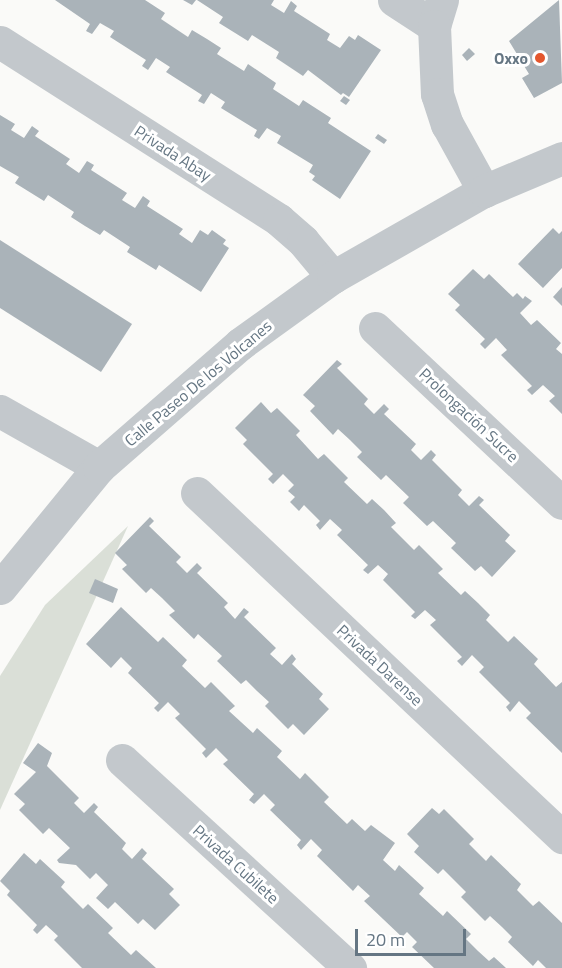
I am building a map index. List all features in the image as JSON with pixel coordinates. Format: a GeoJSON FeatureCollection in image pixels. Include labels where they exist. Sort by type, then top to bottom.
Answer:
{"type":"FeatureCollection","features":[{"type":"Feature","properties":{"kind":"street"},"geometry":{"type":"LineString","coordinates":[[394,0],[438,13],[437,94],[447,124],[484,191]]}},
{"type":"Feature","properties":{"kind":"street","name":"Privada Abay"},"geometry":{"type":"LineString","coordinates":[[0,42],[279,220],[303,241],[333,277]]}},
{"type":"Feature","properties":{"kind":"street","name":"Calle Paseo De los Volcanes"},"geometry":{"type":"LineString","coordinates":[[0,588],[99,467],[240,344],[333,277],[484,191],[559,163]]}},
{"type":"Feature","properties":{"kind":"street","name":"Prolongación Sucre"},"geometry":{"type":"LineString","coordinates":[[375,328],[562,503]]}},
{"type":"Feature","properties":{"kind":"street"},"geometry":{"type":"LineString","coordinates":[[0,411],[99,467]]}},
{"type":"Feature","properties":{"kind":"street","name":"Privada Darense"},"geometry":{"type":"LineString","coordinates":[[197,493],[562,837]]}},
{"type":"Feature","properties":{"kind":"street","name":"Privada Cubilete"},"geometry":{"type":"LineString","coordinates":[[122,760],[350,968]]}},
{"type":"Feature","properties":{"kind":"shaded area"},"geometry":{"type":"Polygon","coordinates":[[[128,526],[0,810],[0,676],[45,605],[128,526]]]}},
{"type":"Feature","properties":{"kind":"building"},"geometry":{"type":"Polygon","coordinates":[[[55,0],[145,0],[165,13],[161,19],[188,37],[192,30],[207,39],[221,48],[217,54],[244,71],[248,64],[276,83],[273,89],[299,106],[303,100],[331,118],[328,123],[371,151],[340,199],[312,180],[315,176],[309,172],[313,165],[277,143],[281,136],[267,128],[259,139],[254,136],[257,130],[221,108],[225,102],[211,93],[204,104],[198,101],[202,95],[166,72],[170,67],[156,58],[148,70],[142,66],[146,60],[110,37],[114,31],[100,23],[92,34],[86,31],[90,24],[55,0]]]}},
{"type":"Feature","properties":{"kind":"building"},"geometry":{"type":"Polygon","coordinates":[[[183,0],[196,0],[192,5],[183,0]]]}},
{"type":"Feature","properties":{"kind":"building"},"geometry":{"type":"Polygon","coordinates":[[[197,0],[274,0],[271,5],[284,13],[291,1],[297,6],[294,11],[330,34],[327,40],[340,48],[349,36],[355,40],[358,35],[381,50],[349,97],[343,93],[341,95],[308,70],[303,76],[276,58],[279,52],[252,35],[248,41],[219,23],[223,17],[197,0]]]}},
{"type":"Feature","properties":{"kind":"building","name":"Oxxo"},"geometry":{"type":"Polygon","coordinates":[[[559,0],[562,83],[534,98],[522,78],[529,74],[509,41],[559,0]]]}},
{"type":"Feature","properties":{"kind":"building"},"geometry":{"type":"Polygon","coordinates":[[[469,48],[475,54],[467,61],[462,55],[469,48]]]}},
{"type":"Feature","properties":{"kind":"building"},"geometry":{"type":"Polygon","coordinates":[[[344,96],[350,100],[346,105],[340,101],[344,96]]]}},
{"type":"Feature","properties":{"kind":"building"},"geometry":{"type":"Polygon","coordinates":[[[0,115],[15,124],[11,130],[24,138],[32,126],[39,131],[35,136],[70,159],[66,164],[79,173],[87,161],[94,165],[91,170],[127,193],[122,200],[135,208],[143,196],[150,201],[147,206],[183,229],[179,234],[192,243],[200,230],[208,235],[212,230],[226,240],[223,244],[229,248],[201,292],[159,265],[156,270],[127,252],[130,247],[104,230],[100,235],[85,226],[71,217],[74,212],[48,195],[44,201],[15,183],[19,177],[0,166],[0,115]]]}},
{"type":"Feature","properties":{"kind":"building"},"geometry":{"type":"Polygon","coordinates":[[[378,134],[387,140],[384,144],[375,138],[378,134]]]}},
{"type":"Feature","properties":{"kind":"building"},"geometry":{"type":"Polygon","coordinates":[[[553,228],[559,234],[562,231],[562,268],[543,288],[518,264],[553,228]]]}},
{"type":"Feature","properties":{"kind":"building"},"geometry":{"type":"Polygon","coordinates":[[[0,240],[132,324],[101,372],[0,308],[0,240]]]}},
{"type":"Feature","properties":{"kind":"building"},"geometry":{"type":"Polygon","coordinates":[[[473,269],[484,279],[489,274],[513,297],[517,293],[523,299],[525,296],[532,301],[520,313],[531,325],[537,320],[561,343],[556,349],[562,354],[562,414],[549,401],[555,396],[543,385],[532,395],[527,390],[532,386],[501,355],[507,350],[496,338],[485,349],[480,344],[485,339],[455,310],[460,305],[448,294],[473,269]]]}},
{"type":"Feature","properties":{"kind":"building"},"geometry":{"type":"Polygon","coordinates":[[[562,287],[562,306],[553,297],[562,287]]]}},
{"type":"Feature","properties":{"kind":"building"},"geometry":{"type":"Polygon","coordinates":[[[337,360],[342,364],[337,368],[368,399],[364,404],[374,414],[384,404],[389,409],[384,414],[416,444],[411,450],[421,460],[431,450],[436,455],[432,460],[462,490],[458,495],[469,506],[479,496],[484,500],[479,505],[510,535],[505,541],[516,551],[492,577],[481,566],[475,571],[451,548],[456,543],[433,521],[427,526],[403,503],[409,497],[386,475],[381,480],[357,457],[362,452],[350,440],[338,429],[333,435],[310,411],[315,406],[303,395],[337,360]]]}},
{"type":"Feature","properties":{"kind":"building"},"geometry":{"type":"Polygon","coordinates":[[[261,402],[271,413],[277,408],[300,431],[296,435],[318,459],[324,454],[348,478],[344,482],[367,504],[372,499],[384,510],[396,523],[391,527],[414,550],[419,545],[443,569],[438,573],[461,595],[465,591],[490,615],[486,620],[508,642],[514,636],[538,659],[534,664],[556,687],[562,682],[562,753],[526,718],[531,713],[519,701],[510,712],[506,707],[510,703],[479,672],[484,667],[472,655],[462,666],[457,661],[462,657],[430,625],[436,620],[425,610],[415,619],[411,616],[415,612],[383,580],[388,574],[378,565],[368,574],[363,570],[368,565],[337,535],[342,530],[330,519],[320,530],[316,525],[320,521],[304,505],[299,511],[290,502],[295,497],[288,491],[294,485],[283,474],[273,484],[268,479],[273,474],[243,444],[247,440],[235,428],[261,402]]]}},
{"type":"Feature","properties":{"kind":"building"},"geometry":{"type":"Polygon","coordinates":[[[150,517],[154,521],[149,526],[181,557],[176,562],[187,573],[197,563],[202,568],[197,573],[228,603],[224,607],[235,619],[244,608],[249,612],[244,617],[276,648],[270,654],[282,665],[292,654],[296,659],[292,664],[323,694],[319,699],[329,709],[304,735],[293,724],[288,729],[265,706],[269,702],[246,680],[241,684],[217,661],[222,656],[198,634],[194,639],[169,615],[175,611],[162,598],[151,588],[146,593],[122,569],[127,565],[115,553],[150,517]]]}},
{"type":"Feature","properties":{"kind":"building"},"geometry":{"type":"Polygon","coordinates":[[[95,579],[118,589],[113,603],[89,593],[95,579]]]}},
{"type":"Feature","properties":{"kind":"building"},"geometry":{"type":"Polygon","coordinates":[[[121,607],[158,642],[163,637],[187,660],[182,666],[205,688],[211,682],[235,706],[229,711],[253,733],[257,728],[282,751],[277,757],[300,779],[305,773],[329,797],[324,802],[347,824],[352,819],[365,831],[371,825],[395,843],[383,860],[395,871],[399,865],[424,888],[419,894],[443,916],[447,911],[471,934],[466,939],[478,951],[489,961],[494,957],[506,968],[434,968],[412,947],[417,942],[407,932],[402,937],[364,901],[370,896],[358,885],[353,891],[317,856],[322,850],[311,839],[301,850],[297,845],[301,840],[270,810],[275,805],[264,794],[254,804],[249,800],[254,794],[223,764],[228,760],[216,748],[206,758],[202,753],[206,749],[175,718],[180,714],[168,702],[158,712],[154,708],[159,703],[128,673],[132,668],[121,657],[111,668],[86,644],[121,607]]]}},
{"type":"Feature","properties":{"kind":"building"},"geometry":{"type":"Polygon","coordinates":[[[38,743],[52,753],[47,766],[79,798],[74,803],[84,813],[94,803],[98,807],[94,812],[126,843],[122,849],[132,859],[142,848],[147,853],[142,859],[174,889],[169,894],[180,905],[155,930],[143,919],[138,924],[115,902],[108,909],[96,898],[108,885],[96,873],[90,879],[76,865],[59,863],[57,860],[70,848],[49,828],[43,834],[19,810],[25,804],[14,794],[36,772],[23,763],[38,743]]]}},
{"type":"Feature","properties":{"kind":"building"},"geometry":{"type":"Polygon","coordinates":[[[432,808],[439,814],[444,809],[474,839],[469,844],[486,861],[491,855],[521,884],[517,890],[533,906],[539,901],[562,923],[562,968],[546,968],[538,960],[533,966],[508,942],[512,937],[502,927],[490,916],[485,921],[461,897],[466,892],[443,869],[438,874],[414,852],[419,846],[407,834],[432,808]]]}},
{"type":"Feature","properties":{"kind":"building"},"geometry":{"type":"Polygon","coordinates":[[[24,853],[36,864],[40,859],[65,882],[61,887],[83,909],[88,904],[113,928],[108,933],[131,955],[136,950],[156,968],[82,968],[54,940],[58,936],[46,925],[37,934],[33,930],[37,925],[7,895],[10,891],[0,881],[24,853]]]}},
{"type":"Feature","properties":{"kind":"place","name":"Oxxo"},"geometry":{"type":"Point","coordinates":[540,58]}}]}
